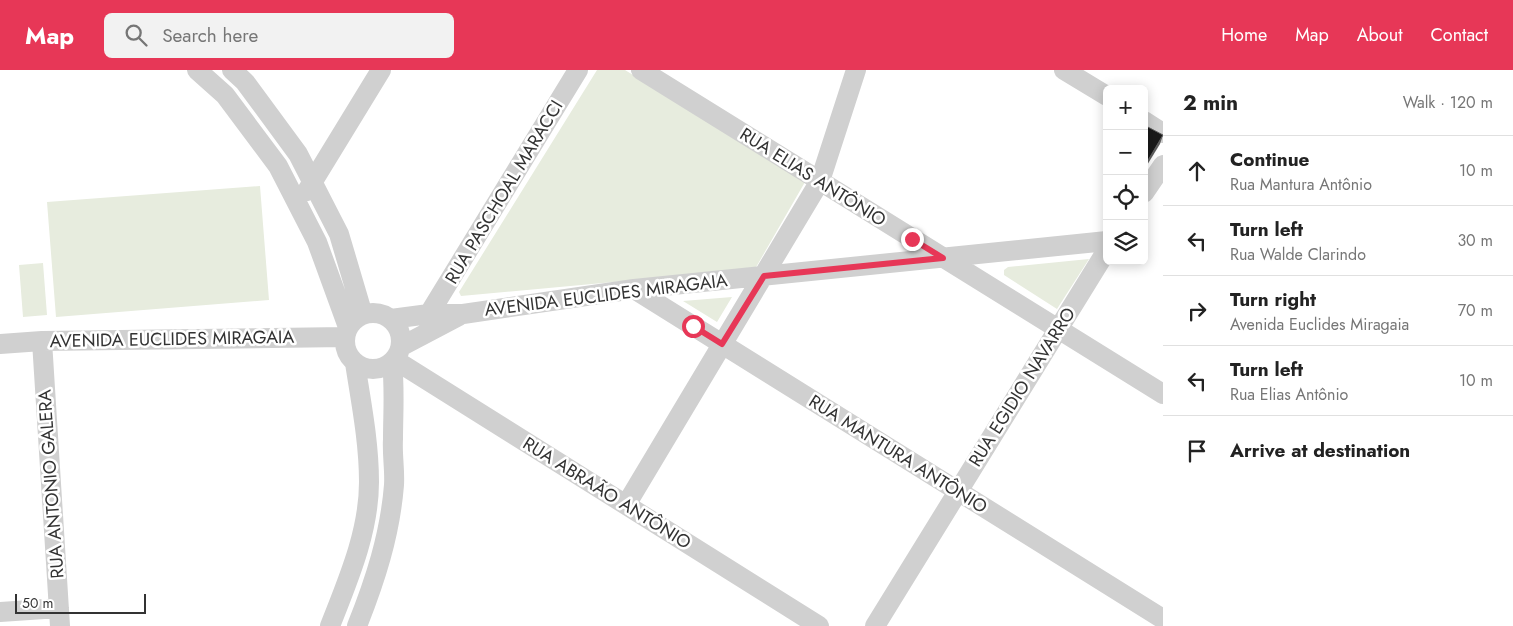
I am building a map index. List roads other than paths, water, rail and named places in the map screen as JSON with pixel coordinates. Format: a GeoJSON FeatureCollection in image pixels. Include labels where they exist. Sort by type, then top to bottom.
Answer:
{"type":"FeatureCollection","features":[{"type":"Feature","properties":{"kind":"street"},"geometry":{"type":"LineString","coordinates":[[197,70],[225,95],[278,166],[317,242],[352,326]]}},
{"type":"Feature","properties":{"kind":"street"},"geometry":{"type":"LineString","coordinates":[[232,70],[245,82],[298,154],[339,234],[352,326],[345,347],[349,356],[355,363],[364,368],[374,370],[384,368],[396,356]]}},
{"type":"Feature","properties":{"kind":"street"},"geometry":{"type":"LineString","coordinates":[[298,205],[381,70]]}},
{"type":"Feature","properties":{"kind":"street","name":"RUA PASCHOAL MARACCI"},"geometry":{"type":"LineString","coordinates":[[429,314],[578,70]]}},
{"type":"Feature","properties":{"kind":"street","name":"RUA ELIAS ANTÔNIO"},"geometry":{"type":"LineString","coordinates":[[641,70],[1163,394]]}},
{"type":"Feature","properties":{"kind":"street"},"geometry":{"type":"LineString","coordinates":[[626,505],[820,182],[856,70]]}},
{"type":"Feature","properties":{"kind":"street"},"geometry":{"type":"LineString","coordinates":[[1064,70],[1103,94]]}},
{"type":"Feature","properties":{"kind":"street"},"geometry":{"type":"LineString","coordinates":[[1148,123],[1163,133]]}},
{"type":"Feature","properties":{"kind":"street"},"geometry":{"type":"LineString","coordinates":[[1148,187],[1163,165]]}},
{"type":"Feature","properties":{"kind":"street","name":"AVENIDA EUCLIDES MIRAGAIA"},"geometry":{"type":"LineString","coordinates":[[391,319],[429,314],[463,314],[634,289],[1103,242]]}},
{"type":"Feature","properties":{"kind":"street","name":"RUA EGIDIO NAVARRO"},"geometry":{"type":"LineString","coordinates":[[875,626],[1103,256]]}},
{"type":"Feature","properties":{"kind":"street","name":"RUA MANTURA ANTÔNIO"},"geometry":{"type":"LineString","coordinates":[[634,289],[1163,619]]}},
{"type":"Feature","properties":{"kind":"street"},"geometry":{"type":"LineString","coordinates":[[352,326],[373,312],[383,314],[391,319],[398,326],[402,336],[396,356],[394,381],[392,445],[394,484],[386,537],[374,582],[357,626]]}},
{"type":"Feature","properties":{"kind":"street","name":"AVENIDA EUCLIDES MIRAGAIA"},"geometry":{"type":"LineString","coordinates":[[396,356],[463,314]]}},
{"type":"Feature","properties":{"kind":"street","name":"AVENIDA EUCLIDES MIRAGAIA"},"geometry":{"type":"LineString","coordinates":[[0,344],[352,326]]}},
{"type":"Feature","properties":{"kind":"street","name":"RUA ANTONIO GALERA"},"geometry":{"type":"LineString","coordinates":[[42,341],[59,617]]}},
{"type":"Feature","properties":{"kind":"street","name":"RUA ABRAÃO ANTÔNIO"},"geometry":{"type":"LineString","coordinates":[[396,356],[626,505],[819,626]]}},
{"type":"Feature","properties":{"kind":"street"},"geometry":{"type":"LineString","coordinates":[[330,626],[350,575],[362,533],[369,483],[368,447],[355,363]]}},
{"type":"Feature","properties":{"kind":"street"},"geometry":{"type":"LineString","coordinates":[[368,447],[392,445]]}},
{"type":"Feature","properties":{"kind":"street"},"geometry":{"type":"LineString","coordinates":[[362,533],[386,537]]}},
{"type":"Feature","properties":{"kind":"street"},"geometry":{"type":"LineString","coordinates":[[0,612],[59,617]]}}]}
